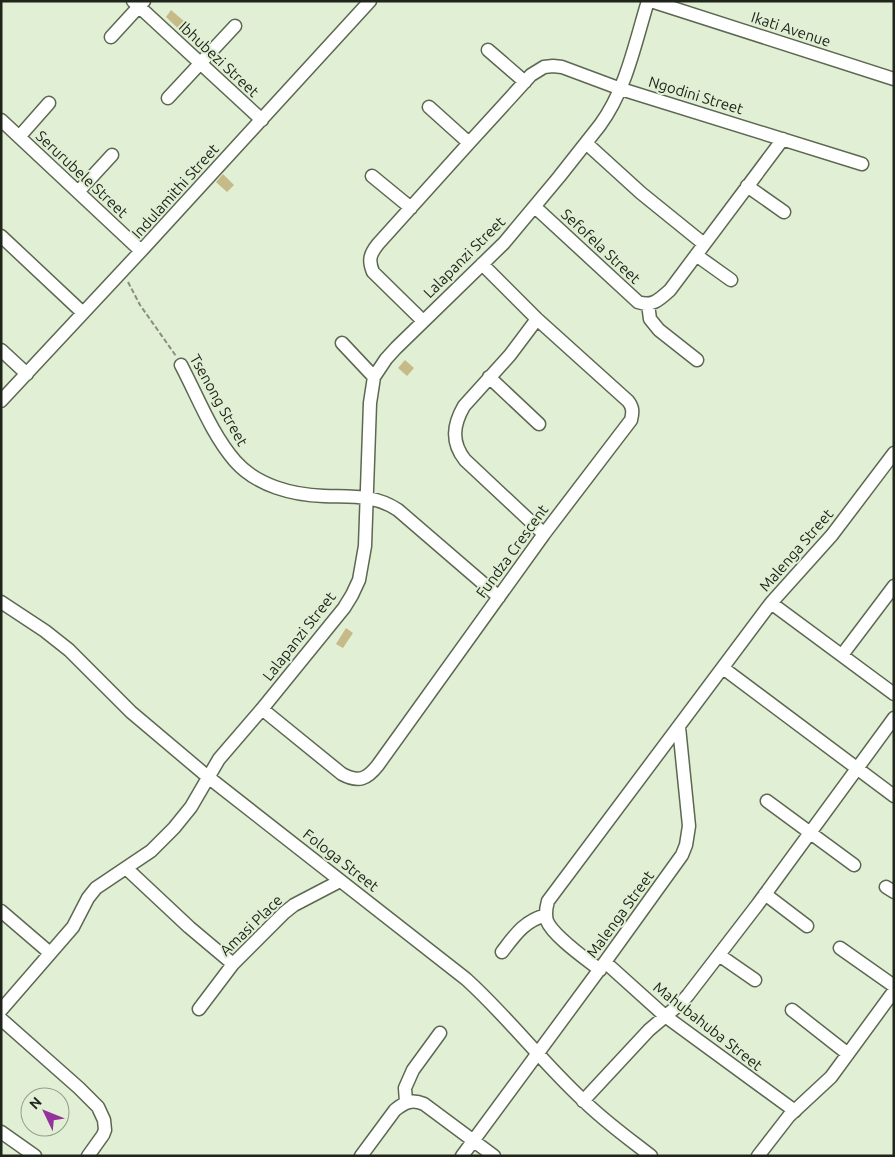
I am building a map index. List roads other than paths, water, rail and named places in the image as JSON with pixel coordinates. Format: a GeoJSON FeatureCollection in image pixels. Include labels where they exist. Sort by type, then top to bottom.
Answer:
{"type":"FeatureCollection","features":[{"type":"Feature","properties":{"kind":"street","name":"Indulamithi Street"},"geometry":{"type":"LineString","coordinates":[[1,401],[141,252],[370,1]]}},
{"type":"Feature","properties":{"kind":"street","name":"Ikati Avenue"},"geometry":{"type":"LineString","coordinates":[[650,1],[894,78]]}},
{"type":"Feature","properties":{"kind":"street","name":"Lalapanzi Street"},"geometry":{"type":"LineString","coordinates":[[1,1010],[73,927],[92,893],[102,883],[150,851],[174,828],[191,807],[224,754],[333,624],[352,595],[359,580],[366,546],[370,403],[374,377],[386,359],[422,321],[504,242],[610,112],[621,89],[650,1]]}},
{"type":"Feature","properties":{"kind":"street","name":"Ibhubezi Street"},"geometry":{"type":"LineString","coordinates":[[139,3],[262,120]]}},
{"type":"Feature","properties":{"kind":"street"},"geometry":{"type":"LineString","coordinates":[[110,37],[139,3]]}},
{"type":"Feature","properties":{"kind":"street"},"geometry":{"type":"LineString","coordinates":[[168,98],[235,26]]}},
{"type":"Feature","properties":{"kind":"street"},"geometry":{"type":"LineString","coordinates":[[488,50],[525,82]]}},
{"type":"Feature","properties":{"kind":"street","name":"Ngodini Street"},"geometry":{"type":"LineString","coordinates":[[422,321],[373,272],[369,261],[374,250],[525,82],[544,67],[562,67],[621,89],[862,164]]}},
{"type":"Feature","properties":{"kind":"street"},"geometry":{"type":"LineString","coordinates":[[19,137],[49,103]]}},
{"type":"Feature","properties":{"kind":"street"},"geometry":{"type":"LineString","coordinates":[[429,107],[469,143]]}},
{"type":"Feature","properties":{"kind":"street","name":"Serurubele Street"},"geometry":{"type":"LineString","coordinates":[[1,120],[141,252]]}},
{"type":"Feature","properties":{"kind":"street"},"geometry":{"type":"LineString","coordinates":[[697,360],[658,330],[650,319],[648,304],[660,299],[670,290],[783,138]]}},
{"type":"Feature","properties":{"kind":"street"},"geometry":{"type":"LineString","coordinates":[[586,143],[642,193],[704,244]]}},
{"type":"Feature","properties":{"kind":"street"},"geometry":{"type":"LineString","coordinates":[[78,192],[112,155]]}},
{"type":"Feature","properties":{"kind":"street"},"geometry":{"type":"LineString","coordinates":[[372,176],[411,208]]}},
{"type":"Feature","properties":{"kind":"street"},"geometry":{"type":"LineString","coordinates":[[747,186],[784,212]]}},
{"type":"Feature","properties":{"kind":"street","name":"Sefofela Street"},"geometry":{"type":"LineString","coordinates":[[535,206],[628,294],[638,302],[648,304]]}},
{"type":"Feature","properties":{"kind":"street"},"geometry":{"type":"LineString","coordinates":[[1,236],[84,313]]}},
{"type":"Feature","properties":{"kind":"street"},"geometry":{"type":"LineString","coordinates":[[696,255],[731,280]]}},
{"type":"Feature","properties":{"kind":"street","name":"Fundza Crescent"},"geometry":{"type":"LineString","coordinates":[[262,709],[342,774],[348,777],[363,778],[370,775],[544,534],[629,424],[633,410],[628,401],[537,319],[482,264]]}},
{"type":"Feature","properties":{"kind":"street"},"geometry":{"type":"LineString","coordinates":[[537,319],[518,345],[470,398],[458,415],[454,435],[459,453],[544,534]]}},
{"type":"Feature","properties":{"kind":"street"},"geometry":{"type":"LineString","coordinates":[[342,343],[374,377]]}},
{"type":"Feature","properties":{"kind":"street"},"geometry":{"type":"LineString","coordinates":[[1,350],[27,374]]}},
{"type":"Feature","properties":{"kind":"street","name":"Tsenong Street"},"geometry":{"type":"LineString","coordinates":[[181,365],[221,441],[235,461],[248,472],[272,486],[296,494],[367,498],[383,501],[398,510],[499,597]]}},
{"type":"Feature","properties":{"kind":"street"},"geometry":{"type":"LineString","coordinates":[[489,377],[539,424]]}},
{"type":"Feature","properties":{"kind":"street","name":"Malenga Street"},"geometry":{"type":"LineString","coordinates":[[462,1156],[682,855],[689,836],[689,819],[679,727],[771,603],[832,535],[894,453]]}},
{"type":"Feature","properties":{"kind":"street"},"geometry":{"type":"LineString","coordinates":[[842,655],[894,586]]}},
{"type":"Feature","properties":{"kind":"street","name":"Fologa Street"},"geometry":{"type":"LineString","coordinates":[[1,602],[45,631],[69,650],[130,712],[208,777],[466,979],[483,994],[583,1101],[651,1156]]}},
{"type":"Feature","properties":{"kind":"street"},"geometry":{"type":"LineString","coordinates":[[771,603],[894,694]]}},
{"type":"Feature","properties":{"kind":"street"},"geometry":{"type":"LineString","coordinates":[[723,668],[894,796]]}},
{"type":"Feature","properties":{"kind":"street"},"geometry":{"type":"LineString","coordinates":[[583,1101],[649,1030],[681,1004],[765,894],[894,718]]}},
{"type":"Feature","properties":{"kind":"street"},"geometry":{"type":"LineString","coordinates":[[502,952],[523,927],[535,918],[546,915],[546,906],[553,894],[679,727]]}},
{"type":"Feature","properties":{"kind":"street"},"geometry":{"type":"LineString","coordinates":[[767,801],[854,866]]}},
{"type":"Feature","properties":{"kind":"street"},"geometry":{"type":"LineString","coordinates":[[126,868],[189,927],[233,964]]}},
{"type":"Feature","properties":{"kind":"street","name":"Amasi Place"},"geometry":{"type":"LineString","coordinates":[[199,1009],[233,964],[289,908],[340,880]]}},
{"type":"Feature","properties":{"kind":"street"},"geometry":{"type":"LineString","coordinates":[[765,894],[807,926]]}},
{"type":"Feature","properties":{"kind":"street"},"geometry":{"type":"LineString","coordinates":[[1,911],[50,953]]}},
{"type":"Feature","properties":{"kind":"street","name":"Mahubahuba Street"},"geometry":{"type":"LineString","coordinates":[[546,915],[552,929],[576,951],[602,966],[665,1016],[795,1111]]}},
{"type":"Feature","properties":{"kind":"street"},"geometry":{"type":"LineString","coordinates":[[840,948],[894,986]]}},
{"type":"Feature","properties":{"kind":"street"},"geometry":{"type":"LineString","coordinates":[[719,955],[755,980]]}},
{"type":"Feature","properties":{"kind":"street"},"geometry":{"type":"LineString","coordinates":[[758,1156],[795,1111],[831,1077],[894,991]]}},
{"type":"Feature","properties":{"kind":"street"},"geometry":{"type":"LineString","coordinates":[[792,1010],[848,1054]]}},
{"type":"Feature","properties":{"kind":"street"},"geometry":{"type":"LineString","coordinates":[[1,1019],[79,1088],[98,1108],[104,1120],[105,1130],[88,1156]]}},
{"type":"Feature","properties":{"kind":"street"},"geometry":{"type":"LineString","coordinates":[[406,1102],[405,1088],[413,1070],[440,1033]]}},
{"type":"Feature","properties":{"kind":"street"},"geometry":{"type":"LineString","coordinates":[[361,1156],[395,1110],[406,1102],[424,1104],[494,1156]]}},
{"type":"Feature","properties":{"kind":"street"},"geometry":{"type":"LineString","coordinates":[[3,1133],[35,1156]]}}]}
